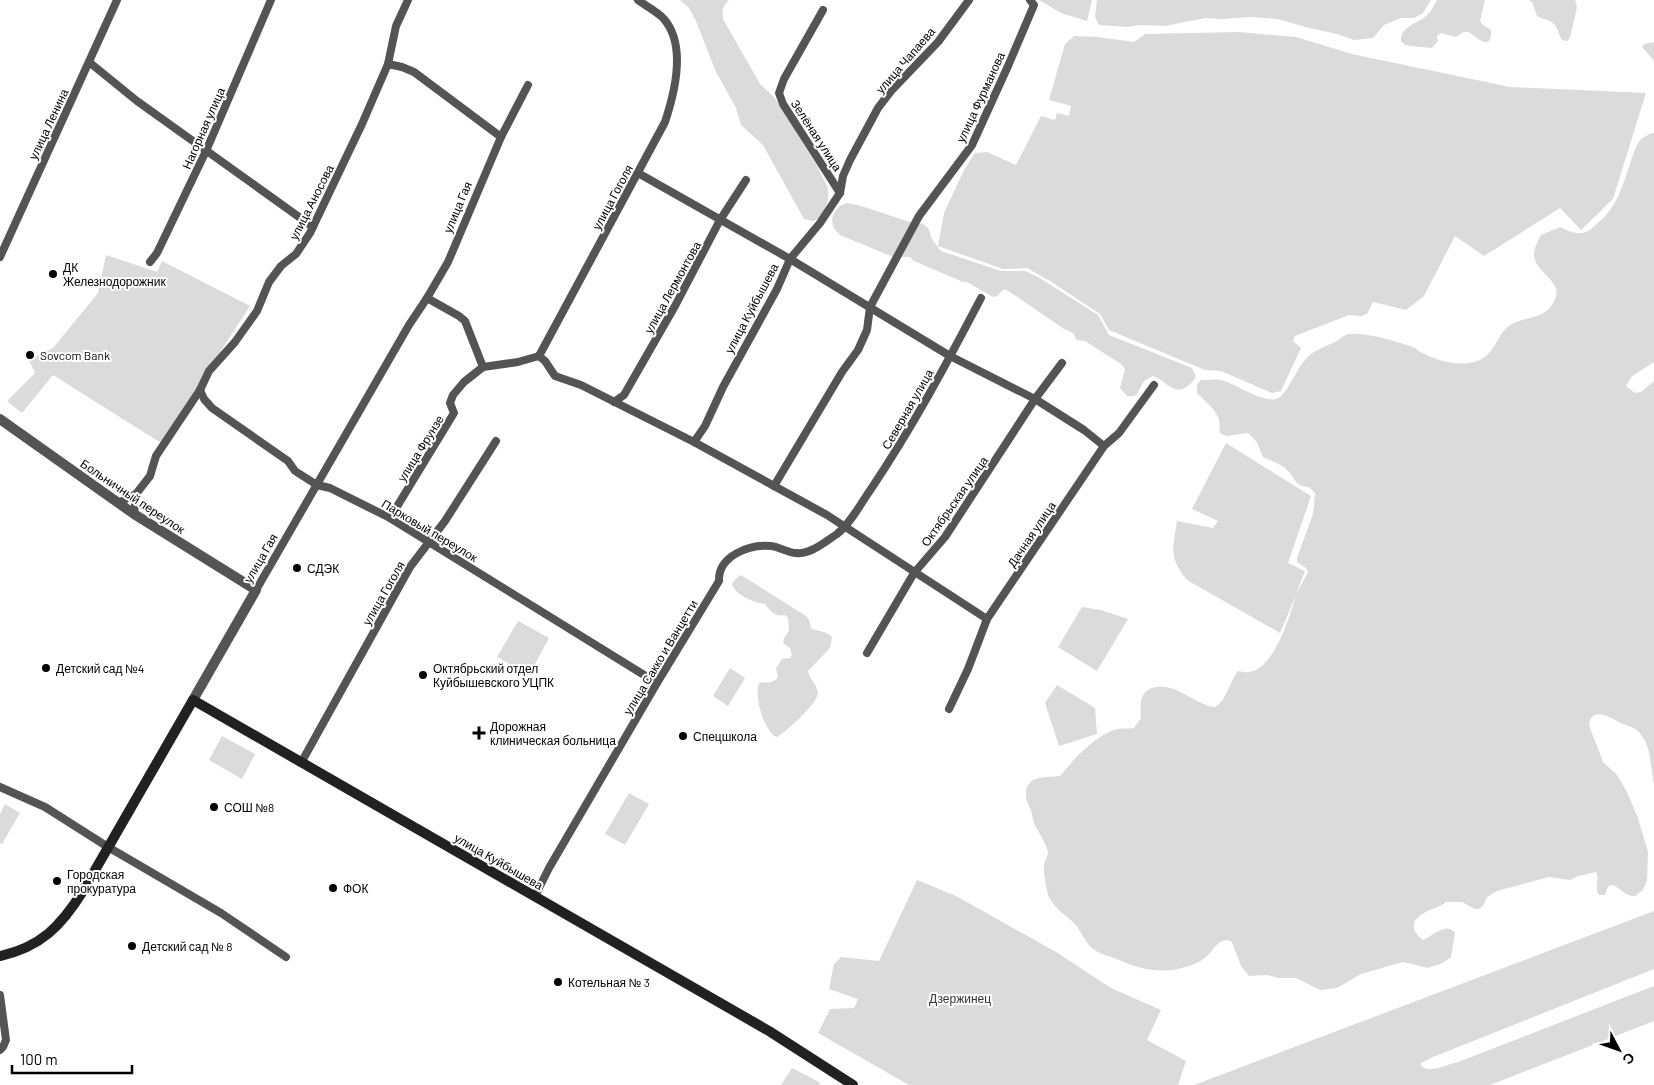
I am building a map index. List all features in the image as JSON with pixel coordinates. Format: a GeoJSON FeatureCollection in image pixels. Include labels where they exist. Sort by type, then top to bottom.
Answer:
{"type":"FeatureCollection","features":[{"type":"Feature","properties":{"kind":"main road","name":"улица Куйбышева"},"geometry":{"type":"LineString","coordinates":[[193,700],[791,1045],[853,1085]]}},
{"type":"Feature","properties":{"kind":"main road","name":"улица Гая"},"geometry":{"type":"LineString","coordinates":[[0,956],[33,945],[51,933],[73,907],[193,700]]}},
{"type":"Feature","properties":{"kind":"street","name":"улица Ленина"},"geometry":{"type":"LineString","coordinates":[[0,257],[117,0]]}},
{"type":"Feature","properties":{"kind":"street","name":"Нагорная улица"},"geometry":{"type":"LineString","coordinates":[[150,262],[157,253],[206,151],[271,0]]}},
{"type":"Feature","properties":{"kind":"street","name":"улица Аносова"},"geometry":{"type":"LineString","coordinates":[[118,503],[136,494],[150,476],[156,456],[200,390],[209,371],[235,342],[258,311],[269,282],[280,266],[296,254],[313,227],[388,64],[396,26],[408,0]]}},
{"type":"Feature","properties":{"kind":"street","name":"улица Гоголя"},"geometry":{"type":"LineString","coordinates":[[539,356],[665,122],[672,102],[677,67],[674,40],[663,18],[638,0]]}},
{"type":"Feature","properties":{"kind":"street","name":"улица Чапаева"},"geometry":{"type":"LineString","coordinates":[[840,192],[843,176],[850,160],[878,108],[891,91],[938,42],[969,0]]}},
{"type":"Feature","properties":{"kind":"street","name":"улица Фурманова"},"geometry":{"type":"LineString","coordinates":[[870,307],[919,216],[972,144],[1008,66],[1032,3]]}},
{"type":"Feature","properties":{"kind":"street","name":"Зелёная улица"},"geometry":{"type":"LineString","coordinates":[[823,10],[784,79],[779,93],[783,104],[840,192]]}},
{"type":"Feature","properties":{"kind":"street"},"geometry":{"type":"LineString","coordinates":[[90,62],[137,101],[313,227]]}},
{"type":"Feature","properties":{"kind":"street"},"geometry":{"type":"LineString","coordinates":[[388,64],[414,72],[501,137]]}},
{"type":"Feature","properties":{"kind":"street","name":"улица Гая"},"geometry":{"type":"LineString","coordinates":[[193,700],[409,325],[448,262],[501,137],[528,85]]}},
{"type":"Feature","properties":{"kind":"street"},"geometry":{"type":"LineString","coordinates":[[638,173],[790,259],[950,356],[1035,399],[1084,430],[1104,446]]}},
{"type":"Feature","properties":{"kind":"street","name":"улица Лермонтова"},"geometry":{"type":"LineString","coordinates":[[614,402],[624,395],[675,306],[720,220],[746,180]]}},
{"type":"Feature","properties":{"kind":"street","name":"улица Куйбышева"},"geometry":{"type":"LineString","coordinates":[[694,442],[705,426],[723,386],[778,289],[790,259],[820,223],[840,192]]}},
{"type":"Feature","properties":{"kind":"street"},"geometry":{"type":"LineString","coordinates":[[427,298],[465,321],[483,366],[518,362],[539,356],[555,376],[581,385],[694,442],[827,515],[986,619]]}},
{"type":"Feature","properties":{"kind":"street","name":"Северная улица"},"geometry":{"type":"LineString","coordinates":[[844,527],[900,445],[981,298]]}},
{"type":"Feature","properties":{"kind":"street"},"geometry":{"type":"LineString","coordinates":[[774,486],[842,372],[858,350],[867,330],[870,307]]}},
{"type":"Feature","properties":{"kind":"street","name":"Октябрьская улица"},"geometry":{"type":"LineString","coordinates":[[867,654],[914,572],[945,537],[1035,399],[1062,362]]}},
{"type":"Feature","properties":{"kind":"street","name":"улица Фрунзе"},"geometry":{"type":"LineString","coordinates":[[390,518],[454,413],[450,403],[453,395],[464,382],[483,366]]}},
{"type":"Feature","properties":{"kind":"street","name":"Дачная улица"},"geometry":{"type":"LineString","coordinates":[[949,709],[968,669],[986,619],[1104,446],[1119,433],[1154,385]]}},
{"type":"Feature","properties":{"kind":"street","name":"Парковый переулок"},"geometry":{"type":"LineString","coordinates":[[200,390],[204,399],[212,408],[288,462],[295,471],[316,485],[330,488],[390,518],[657,683]]}},
{"type":"Feature","properties":{"kind":"street","name":"Больничный переулок"},"geometry":{"type":"LineString","coordinates":[[0,418],[134,514],[256,590]]}},
{"type":"Feature","properties":{"kind":"street","name":"улица Гоголя"},"geometry":{"type":"LineString","coordinates":[[302,762],[410,566],[446,520],[496,441]]}},
{"type":"Feature","properties":{"kind":"street"},"geometry":{"type":"LineString","coordinates":[[134,514],[136,494]]}},
{"type":"Feature","properties":{"kind":"street","name":"улица Сакко и Ванцетти"},"geometry":{"type":"LineString","coordinates":[[535,896],[549,868],[657,683],[719,582],[718,573],[722,565],[731,557],[752,546],[772,546],[797,554],[809,551],[844,527]]}},
{"type":"Feature","properties":{"kind":"street"},"geometry":{"type":"LineString","coordinates":[[0,787],[45,807],[108,847],[212,908],[286,957]]}},
{"type":"Feature","properties":{"kind":"street"},"geometry":{"type":"LineString","coordinates":[[0,995],[6,1040],[0,1050]]}},
{"type":"Feature","properties":{"kind":"green space"},"geometry":{"type":"Polygon","coordinates":[[[680,0],[729,0],[723,8],[723,19],[760,84],[774,97],[817,166],[828,188],[828,201],[818,219],[813,221],[804,219],[763,145],[741,125],[736,108],[716,72],[696,21],[689,8],[680,0]]]}},
{"type":"Feature","properties":{"kind":"green space"},"geometry":{"type":"Polygon","coordinates":[[[1039,0],[1092,0],[1087,21],[1061,13],[1039,0]]]}},
{"type":"Feature","properties":{"kind":"green space"},"geometry":{"type":"Polygon","coordinates":[[[1097,0],[1431,0],[1423,13],[1414,18],[1401,18],[1384,25],[1373,38],[1354,40],[1278,19],[1250,17],[1206,18],[1165,26],[1140,25],[1127,27],[1099,25],[1095,17],[1097,0]]]}},
{"type":"Feature","properties":{"kind":"green space"},"geometry":{"type":"Polygon","coordinates":[[[1437,0],[1485,0],[1480,21],[1491,30],[1489,41],[1482,41],[1468,32],[1456,37],[1441,33],[1437,36],[1438,41],[1432,48],[1405,45],[1401,41],[1403,32],[1427,15],[1437,0]]]}},
{"type":"Feature","properties":{"kind":"green space"},"geometry":{"type":"Polygon","coordinates":[[[1529,0],[1575,0],[1577,7],[1570,38],[1567,41],[1562,40],[1555,25],[1537,16],[1532,2],[1529,0]]]}},
{"type":"Feature","properties":{"kind":"green space"},"geometry":{"type":"Polygon","coordinates":[[[1239,32],[1296,37],[1352,54],[1510,87],[1646,93],[1613,199],[1581,230],[1560,208],[1484,256],[1455,236],[1424,296],[1406,310],[1373,302],[1367,314],[1361,316],[1349,315],[1295,336],[1293,341],[1301,348],[1281,391],[1272,393],[1221,371],[1205,370],[1109,330],[1100,314],[1027,268],[1003,269],[938,246],[944,213],[964,170],[975,153],[987,152],[1016,165],[1041,116],[1055,120],[1057,113],[1069,116],[1071,106],[1049,100],[1065,44],[1074,36],[1134,42],[1145,34],[1239,32]]]}},
{"type":"Feature","properties":{"kind":"green space"},"geometry":{"type":"Polygon","coordinates":[[[1654,42],[1654,61],[1642,47],[1644,44],[1654,42]]]}},
{"type":"Feature","properties":{"kind":"green space"},"geometry":{"type":"Polygon","coordinates":[[[1651,133],[1654,133],[1654,362],[1631,377],[1626,386],[1635,393],[1641,392],[1654,381],[1654,784],[1648,747],[1638,731],[1598,714],[1594,715],[1589,725],[1603,762],[1617,775],[1627,792],[1638,818],[1648,852],[1647,880],[1643,890],[1635,896],[1631,896],[1613,885],[1608,886],[1605,895],[1599,895],[1596,872],[1570,880],[1549,877],[1497,891],[1487,897],[1483,906],[1479,909],[1475,909],[1462,902],[1446,902],[1421,915],[1414,923],[1415,932],[1423,940],[1439,930],[1448,928],[1455,933],[1451,957],[1443,963],[1428,968],[1403,962],[1361,974],[1337,988],[1320,990],[1296,978],[1279,978],[1267,975],[1249,976],[1241,966],[1232,942],[1228,940],[1218,944],[1206,957],[1197,963],[1166,971],[1134,966],[1102,954],[1092,948],[1071,920],[1052,903],[1049,897],[1044,869],[1048,852],[1026,798],[1029,784],[1043,777],[1060,776],[1079,755],[1102,736],[1118,729],[1134,728],[1141,718],[1141,700],[1145,693],[1152,688],[1161,687],[1177,690],[1199,702],[1215,707],[1225,696],[1238,671],[1251,672],[1269,659],[1281,638],[1296,595],[1280,633],[1187,580],[1177,565],[1174,558],[1173,545],[1177,521],[1213,528],[1218,521],[1192,509],[1226,443],[1311,496],[1288,563],[1305,571],[1296,594],[1308,572],[1306,568],[1297,562],[1297,558],[1313,514],[1315,493],[1309,487],[1298,484],[1283,466],[1263,457],[1257,442],[1248,433],[1226,436],[1220,433],[1219,419],[1214,410],[1197,393],[1197,384],[1201,380],[1220,380],[1258,396],[1276,399],[1280,397],[1291,383],[1301,365],[1310,355],[1349,334],[1364,334],[1392,340],[1448,362],[1464,363],[1479,360],[1489,353],[1505,329],[1514,323],[1542,314],[1548,310],[1556,297],[1555,285],[1538,266],[1534,257],[1541,235],[1560,227],[1571,232],[1584,233],[1598,223],[1618,197],[1639,142],[1651,133]]]}},
{"type":"Feature","properties":{"kind":"green space"},"geometry":{"type":"Polygon","coordinates":[[[847,203],[910,222],[923,224],[928,228],[932,239],[941,251],[1001,271],[1025,271],[1038,277],[1098,315],[1109,335],[1192,368],[1196,376],[1189,385],[1179,390],[1170,387],[1153,376],[1144,381],[1137,394],[1127,396],[1120,388],[1125,369],[1121,364],[1085,341],[1076,340],[1072,333],[1010,292],[1004,289],[997,296],[993,297],[967,282],[914,261],[910,257],[893,257],[840,235],[833,227],[832,219],[835,211],[847,203]]]}},
{"type":"Feature","properties":{"kind":"green space"},"geometry":{"type":"Polygon","coordinates":[[[106,255],[157,272],[162,261],[250,306],[161,443],[53,375],[22,413],[7,401],[35,373],[29,360],[53,348],[98,293],[106,255]]]}},
{"type":"Feature","properties":{"kind":"green space"},"geometry":{"type":"Polygon","coordinates":[[[741,575],[806,616],[811,628],[827,633],[832,637],[830,648],[808,671],[818,693],[817,698],[801,717],[777,737],[772,734],[764,721],[759,703],[758,687],[760,682],[770,682],[776,679],[778,677],[776,668],[782,659],[790,658],[792,655],[790,648],[783,643],[789,631],[788,618],[785,615],[776,614],[771,611],[765,604],[751,600],[737,592],[732,584],[741,575]]]}},
{"type":"Feature","properties":{"kind":"green space"},"geometry":{"type":"Polygon","coordinates":[[[1082,607],[1101,610],[1128,619],[1097,671],[1058,647],[1082,607]]]}},
{"type":"Feature","properties":{"kind":"green space"},"geometry":{"type":"Polygon","coordinates":[[[518,621],[549,638],[529,675],[497,657],[518,621]]]}},
{"type":"Feature","properties":{"kind":"green space"},"geometry":{"type":"Polygon","coordinates":[[[730,668],[745,678],[728,706],[713,696],[730,668]]]}},
{"type":"Feature","properties":{"kind":"green space"},"geometry":{"type":"Polygon","coordinates":[[[1057,685],[1095,708],[1097,734],[1059,746],[1045,703],[1057,685]]]}},
{"type":"Feature","properties":{"kind":"green space"},"geometry":{"type":"Polygon","coordinates":[[[222,736],[255,754],[242,779],[209,760],[222,736]]]}},
{"type":"Feature","properties":{"kind":"green space"},"geometry":{"type":"Polygon","coordinates":[[[629,793],[649,804],[625,845],[605,834],[629,793]]]}},
{"type":"Feature","properties":{"kind":"green space"},"geometry":{"type":"Polygon","coordinates":[[[5,804],[20,813],[2,844],[0,843],[0,814],[5,804]]]}},
{"type":"Feature","properties":{"kind":"green space","name":"Дзержинец"},"geometry":{"type":"Polygon","coordinates":[[[917,880],[956,896],[1056,952],[1111,988],[1161,1010],[1147,1040],[1186,1061],[1178,1085],[909,1085],[818,1033],[830,1009],[854,1008],[858,999],[829,989],[834,964],[841,957],[879,961],[917,880]]]}},
{"type":"Feature","properties":{"kind":"green space"},"geometry":{"type":"Polygon","coordinates":[[[1654,911],[1654,969],[1433,1057],[1421,1063],[1421,1066],[1434,1069],[1458,1062],[1654,986],[1654,1021],[1490,1085],[1194,1085],[1654,911]]]}},
{"type":"Feature","properties":{"kind":"green space"},"geometry":{"type":"Polygon","coordinates":[[[792,1068],[819,1082],[820,1085],[781,1085],[792,1068]]]}},
{"type":"Feature","properties":{"kind":"place","name":"ДК Железнодорожник"},"geometry":{"type":"Point","coordinates":[53,274]}},
{"type":"Feature","properties":{"kind":"place","name":"Sovcom Bank"},"geometry":{"type":"Point","coordinates":[30,355]}},
{"type":"Feature","properties":{"kind":"place","name":"СДЭК"},"geometry":{"type":"Point","coordinates":[297,568]}},
{"type":"Feature","properties":{"kind":"place","name":"Детский сад №4"},"geometry":{"type":"Point","coordinates":[46,668]}},
{"type":"Feature","properties":{"kind":"place","name":"Октябрьский отдел Куйбышевского УЦПК"},"geometry":{"type":"Point","coordinates":[423,675]}},
{"type":"Feature","properties":{"kind":"place","name":"Дорожная клиническая больница"},"geometry":{"type":"Point","coordinates":[479,733]}},
{"type":"Feature","properties":{"kind":"place","name":"Спецшкола"},"geometry":{"type":"Point","coordinates":[683,736]}},
{"type":"Feature","properties":{"kind":"place","name":"СОШ №8"},"geometry":{"type":"Point","coordinates":[214,807]}},
{"type":"Feature","properties":{"kind":"place","name":"Городская прокуратура"},"geometry":{"type":"Point","coordinates":[57,881]}},
{"type":"Feature","properties":{"kind":"place","name":"ФОК"},"geometry":{"type":"Point","coordinates":[333,888]}},
{"type":"Feature","properties":{"kind":"place","name":"Детский сад № 8"},"geometry":{"type":"Point","coordinates":[132,946]}},
{"type":"Feature","properties":{"kind":"place","name":"Котельная № 3"},"geometry":{"type":"Point","coordinates":[558,982]}}]}
